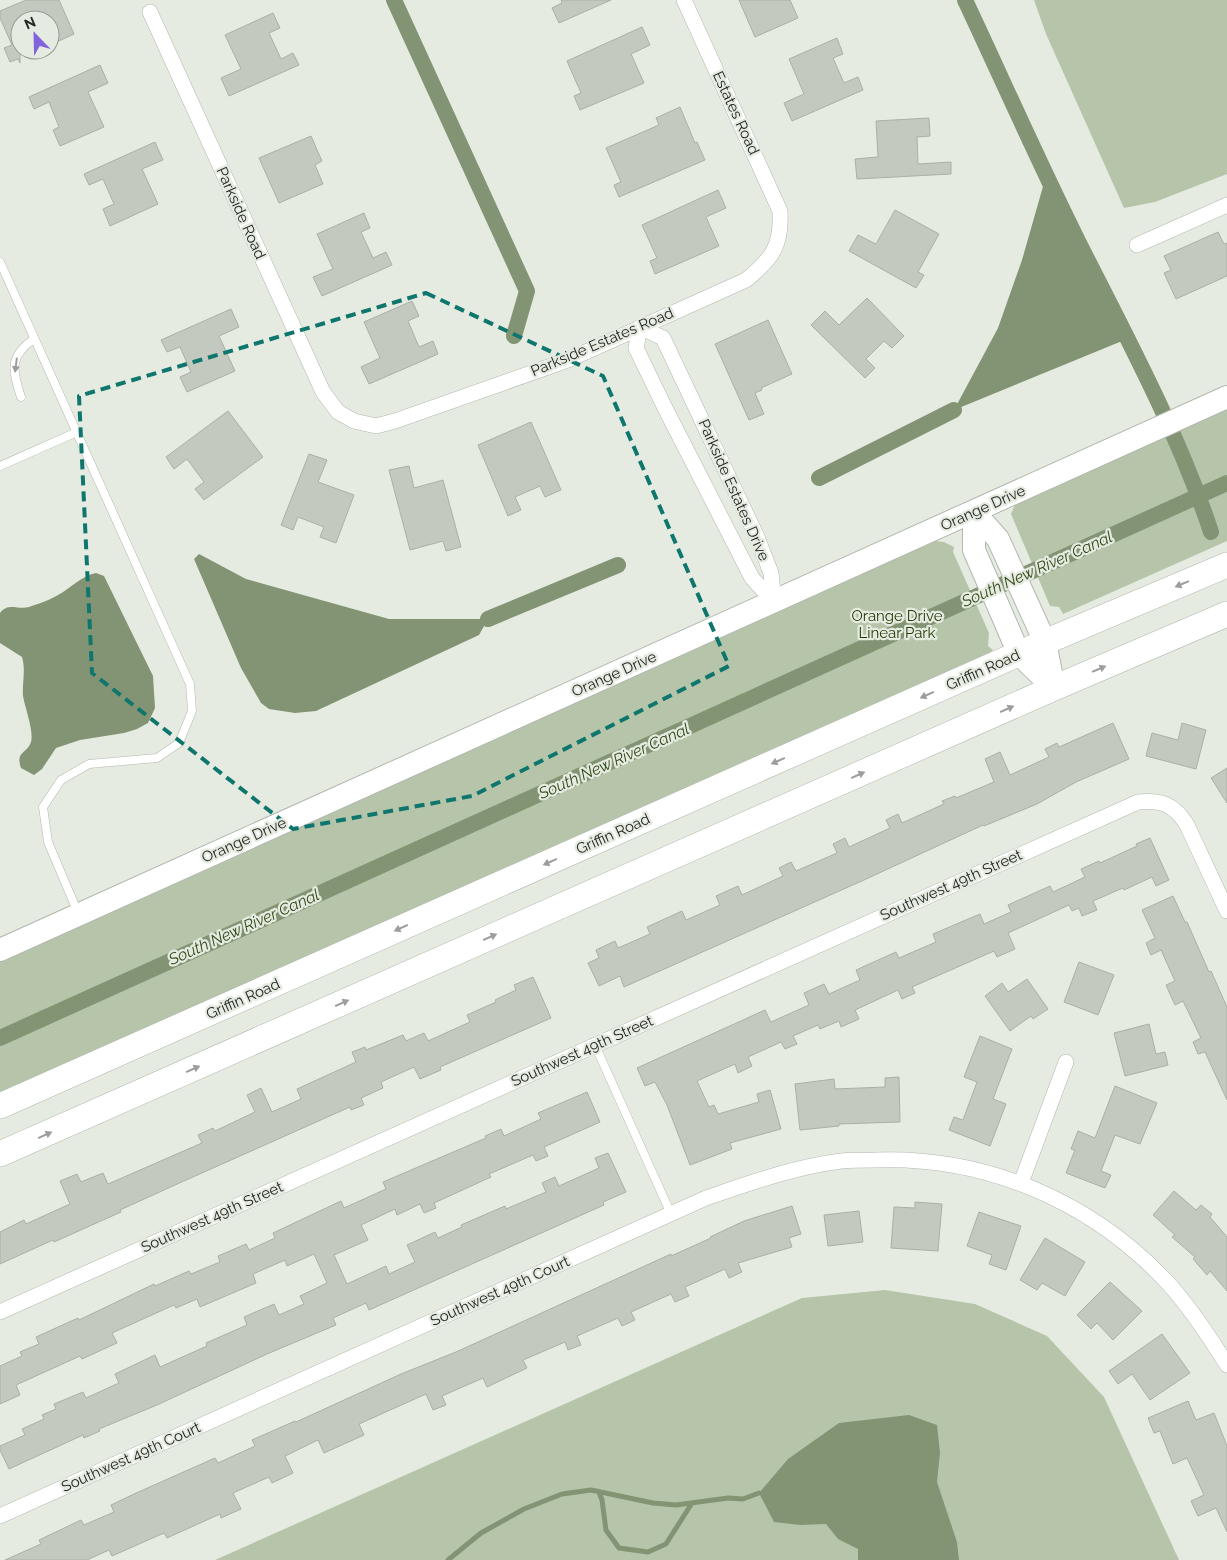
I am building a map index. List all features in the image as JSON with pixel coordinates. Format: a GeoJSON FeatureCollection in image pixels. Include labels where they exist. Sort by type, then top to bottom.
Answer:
{"type":"FeatureCollection","features":[{"type":"Feature","properties":{"kind":"main road","name":"Griffin Road"},"geometry":{"type":"LineString","coordinates":[[0,1106],[1039,632],[1227,565]]}},
{"type":"Feature","properties":{"kind":"main road"},"geometry":{"type":"LineString","coordinates":[[0,1154],[1054,688],[1227,614]]}},
{"type":"Feature","properties":{"kind":"street","name":"Estates Road"},"geometry":{"type":"LineString","coordinates":[[684,0],[775,197],[780,211],[781,228]]}},
{"type":"Feature","properties":{"kind":"street","name":"Parkside Road"},"geometry":{"type":"LineString","coordinates":[[150,12],[323,392],[338,412]]}},
{"type":"Feature","properties":{"kind":"street"},"geometry":{"type":"LineString","coordinates":[[1137,245],[1227,205]]}},
{"type":"Feature","properties":{"kind":"street","name":"Parkside Estates Road"},"geometry":{"type":"LineString","coordinates":[[338,412],[354,422],[376,426],[568,360],[746,280],[764,266],[777,246],[781,228]]}},
{"type":"Feature","properties":{"kind":"street","name":"Parkside Estates Drive"},"geometry":{"type":"LineString","coordinates":[[640,326],[663,338],[757,537],[770,573],[774,602],[752,578],[735,548],[636,348],[640,326]]}},
{"type":"Feature","properties":{"kind":"street","name":"Orange Drive"},"geometry":{"type":"LineString","coordinates":[[0,950],[1227,397]]}},
{"type":"Feature","properties":{"kind":"street"},"geometry":{"type":"LineString","coordinates":[[684,445],[709,434]]}},
{"type":"Feature","properties":{"kind":"street"},"geometry":{"type":"LineString","coordinates":[[974,512],[998,539],[1039,632],[1054,688]]}},
{"type":"Feature","properties":{"kind":"street"},"geometry":{"type":"LineString","coordinates":[[974,512],[974,550],[1015,643],[1054,688]]}},
{"type":"Feature","properties":{"kind":"street","name":"Southwest 49th Street"},"geometry":{"type":"LineString","coordinates":[[0,1312],[1138,802],[1150,801],[1166,804],[1176,809],[1188,825],[1227,911]]}},
{"type":"Feature","properties":{"kind":"street"},"geometry":{"type":"LineString","coordinates":[[1021,1183],[1066,1062]]}},
{"type":"Feature","properties":{"kind":"street","name":"Southwest 49th Court"},"geometry":{"type":"LineString","coordinates":[[0,1516],[706,1198],[776,1174],[842,1161],[889,1160],[935,1162],[979,1170],[1021,1183],[1087,1216],[1138,1254],[1167,1282],[1185,1304],[1227,1365]]}},
{"type":"Feature","properties":{"kind":"lane"},"geometry":{"type":"LineString","coordinates":[[0,262],[190,684],[192,711],[179,743],[157,758],[89,764],[61,780],[44,807],[48,842],[79,915]]}},
{"type":"Feature","properties":{"kind":"lane"},"geometry":{"type":"LineString","coordinates":[[21,397],[16,381],[14,361],[22,347],[34,339]]}},
{"type":"Feature","properties":{"kind":"lane"},"geometry":{"type":"LineString","coordinates":[[0,466],[77,432]]}},
{"type":"Feature","properties":{"kind":"lane"},"geometry":{"type":"LineString","coordinates":[[595,1045],[671,1214]]}},
{"type":"Feature","properties":{"kind":"highlighted area"},"geometry":{"type":"Polygon","coordinates":[[[426,293],[603,376],[729,666],[472,796],[293,829],[92,673],[79,396],[426,293]]]}},
{"type":"Feature","properties":{"kind":"green space"},"geometry":{"type":"Polygon","coordinates":[[[1034,0],[1227,0],[1227,174],[1155,202],[1124,208],[1046,34],[1034,0]]]}},
{"type":"Feature","properties":{"kind":"green space"},"geometry":{"type":"Polygon","coordinates":[[[1227,404],[1227,541],[1063,614],[1059,607],[1050,606],[1011,514],[1017,502],[1227,404]]]}},
{"type":"Feature","properties":{"kind":"green space","name":"Orange Drive Linear Park"},"geometry":{"type":"Polygon","coordinates":[[[935,541],[944,542],[954,547],[953,552],[989,633],[988,646],[993,650],[987,655],[0,1095],[0,959],[935,541]]]}},
{"type":"Feature","properties":{"kind":"green space"},"geometry":{"type":"Polygon","coordinates":[[[885,1290],[975,1304],[1047,1336],[1104,1397],[1179,1560],[215,1560],[802,1298],[885,1290]]]}},
{"type":"Feature","properties":{"kind":"shaded area"},"geometry":{"type":"Polygon","coordinates":[[[1046,176],[1127,339],[954,410],[998,328],[1022,260],[1046,176]]]}},
{"type":"Feature","properties":{"kind":"shaded area"},"geometry":{"type":"Polygon","coordinates":[[[199,554],[246,579],[389,619],[488,619],[479,635],[316,711],[295,713],[269,709],[261,703],[241,668],[194,559],[199,554]]]}},
{"type":"Feature","properties":{"kind":"shaded area"},"geometry":{"type":"Polygon","coordinates":[[[96,573],[104,576],[153,676],[155,708],[148,723],[137,729],[80,740],[56,748],[42,769],[34,775],[21,768],[19,758],[29,746],[32,737],[23,696],[24,672],[22,657],[0,643],[0,613],[6,608],[25,608],[48,600],[76,582],[96,573]]]}},
{"type":"Feature","properties":{"kind":"shaded area"},"geometry":{"type":"Polygon","coordinates":[[[909,1415],[937,1425],[940,1453],[937,1482],[957,1542],[959,1560],[858,1560],[858,1549],[838,1539],[826,1524],[800,1525],[774,1522],[759,1493],[788,1459],[839,1423],[909,1415]]]}},
{"type":"Feature","properties":{"kind":"building"},"geometry":{"type":"Polygon","coordinates":[[[26,0],[59,0],[74,34],[60,40],[60,10],[10,10],[10,40],[0,18],[0,11],[26,0]]]}},
{"type":"Feature","properties":{"kind":"building"},"geometry":{"type":"Polygon","coordinates":[[[561,0],[611,0],[559,23],[552,8],[562,3],[561,0]]]}},
{"type":"Feature","properties":{"kind":"building"},"geometry":{"type":"Polygon","coordinates":[[[739,0],[790,0],[798,18],[755,37],[739,0]]]}},
{"type":"Feature","properties":{"kind":"building"},"geometry":{"type":"Polygon","coordinates":[[[273,13],[280,28],[269,33],[281,59],[293,53],[299,65],[229,96],[221,78],[241,69],[225,35],[273,13]]]}},
{"type":"Feature","properties":{"kind":"building"},"geometry":{"type":"Polygon","coordinates":[[[642,27],[650,45],[631,54],[644,83],[580,110],[574,96],[581,93],[567,61],[642,27]]]}},
{"type":"Feature","properties":{"kind":"building"},"geometry":{"type":"Polygon","coordinates":[[[837,38],[843,54],[833,58],[844,83],[858,77],[863,90],[792,121],[784,103],[804,94],[789,59],[837,38]]]}},
{"type":"Feature","properties":{"kind":"building"},"geometry":{"type":"Polygon","coordinates":[[[10,46],[10,60],[15,60],[10,62],[4,48],[10,46]]]}},
{"type":"Feature","properties":{"kind":"building"},"geometry":{"type":"Polygon","coordinates":[[[100,65],[108,83],[88,92],[104,127],[60,146],[53,130],[59,127],[49,102],[34,109],[29,97],[100,65]]]}},
{"type":"Feature","properties":{"kind":"building"},"geometry":{"type":"Polygon","coordinates":[[[680,107],[695,143],[697,142],[705,160],[619,197],[614,185],[621,182],[606,148],[659,125],[656,118],[680,107]]]}},
{"type":"Feature","properties":{"kind":"building"},"geometry":{"type":"Polygon","coordinates":[[[929,118],[930,136],[917,137],[918,164],[951,162],[951,174],[857,179],[855,159],[878,157],[876,121],[929,118]]]}},
{"type":"Feature","properties":{"kind":"building"},"geometry":{"type":"Polygon","coordinates":[[[311,136],[322,161],[315,165],[323,184],[279,203],[259,158],[311,136]]]}},
{"type":"Feature","properties":{"kind":"building"},"geometry":{"type":"Polygon","coordinates":[[[155,142],[163,160],[142,169],[158,204],[110,226],[103,209],[114,204],[103,179],[89,185],[84,174],[155,142]]]}},
{"type":"Feature","properties":{"kind":"building"},"geometry":{"type":"Polygon","coordinates":[[[718,190],[726,208],[706,217],[719,246],[655,274],[650,261],[657,258],[642,225],[718,190]]]}},
{"type":"Feature","properties":{"kind":"building"},"geometry":{"type":"Polygon","coordinates":[[[895,210],[939,234],[918,272],[924,275],[916,288],[849,251],[858,235],[876,244],[895,210]]]}},
{"type":"Feature","properties":{"kind":"building"},"geometry":{"type":"Polygon","coordinates":[[[364,213],[370,228],[361,232],[373,258],[386,252],[392,265],[322,296],[313,277],[333,269],[317,234],[364,213]]]}},
{"type":"Feature","properties":{"kind":"building"},"geometry":{"type":"Polygon","coordinates":[[[1218,232],[1224,244],[1227,243],[1227,276],[1176,299],[1164,273],[1171,270],[1164,256],[1218,232]]]}},
{"type":"Feature","properties":{"kind":"building"},"geometry":{"type":"Polygon","coordinates":[[[867,298],[904,336],[892,348],[884,341],[866,359],[875,368],[865,378],[811,325],[825,311],[839,325],[867,298]]]}},
{"type":"Feature","properties":{"kind":"building"},"geometry":{"type":"Polygon","coordinates":[[[412,301],[419,316],[408,321],[419,347],[433,341],[438,354],[369,384],[361,367],[380,358],[364,322],[412,301]]]}},
{"type":"Feature","properties":{"kind":"building"},"geometry":{"type":"Polygon","coordinates":[[[231,309],[239,327],[219,336],[235,371],[187,392],[180,377],[191,372],[180,347],[167,352],[161,340],[231,309]]]}},
{"type":"Feature","properties":{"kind":"building"},"geometry":{"type":"Polygon","coordinates":[[[768,320],[792,374],[761,388],[762,390],[755,393],[764,414],[749,420],[715,344],[768,320]]]}},
{"type":"Feature","properties":{"kind":"building"},"geometry":{"type":"Polygon","coordinates":[[[228,411],[263,457],[204,500],[195,489],[204,482],[187,459],[174,469],[166,457],[228,411]]]}},
{"type":"Feature","properties":{"kind":"building"},"geometry":{"type":"Polygon","coordinates":[[[531,422],[561,490],[545,497],[540,486],[515,497],[521,510],[508,516],[478,445],[531,422]]]}},
{"type":"Feature","properties":{"kind":"building"},"geometry":{"type":"Polygon","coordinates":[[[309,454],[327,460],[318,482],[354,495],[336,543],[320,537],[324,527],[298,517],[293,530],[281,525],[309,454]]]}},
{"type":"Feature","properties":{"kind":"building"},"geometry":{"type":"Polygon","coordinates":[[[409,466],[414,488],[443,480],[461,547],[446,551],[443,541],[410,550],[389,470],[409,466]]]}},
{"type":"Feature","properties":{"kind":"building"},"geometry":{"type":"Polygon","coordinates":[[[1113,723],[1129,759],[1076,782],[1037,804],[983,825],[624,987],[620,976],[599,986],[588,963],[599,958],[596,950],[615,941],[618,948],[650,934],[647,927],[682,911],[686,920],[720,905],[716,896],[738,886],[742,895],[783,876],[779,868],[791,862],[796,871],[837,853],[833,844],[845,838],[849,847],[890,828],[886,820],[898,814],[902,823],[944,804],[942,801],[955,796],[956,798],[994,782],[985,759],[1000,752],[1010,775],[1049,757],[1045,749],[1057,743],[1059,747],[1113,723]]]}},
{"type":"Feature","properties":{"kind":"building"},"geometry":{"type":"Polygon","coordinates":[[[1182,723],[1206,730],[1196,769],[1146,756],[1152,733],[1178,740],[1182,723]]]}},
{"type":"Feature","properties":{"kind":"building"},"geometry":{"type":"Polygon","coordinates":[[[1227,768],[1227,803],[1211,778],[1227,768]]]}},
{"type":"Feature","properties":{"kind":"building"},"geometry":{"type":"Polygon","coordinates":[[[1150,838],[1169,880],[1156,886],[1152,877],[1124,890],[1123,888],[1093,901],[1097,910],[1082,916],[1079,908],[1072,911],[1069,905],[1008,933],[1015,949],[997,957],[994,951],[912,987],[915,993],[902,999],[898,990],[855,1010],[859,1019],[841,1027],[839,1021],[820,1029],[818,1025],[793,1036],[797,1044],[785,1049],[781,1042],[748,1057],[752,1066],[738,1073],[735,1064],[697,1081],[709,1107],[714,1105],[718,1114],[759,1102],[757,1094],[770,1090],[781,1129],[730,1143],[732,1149],[690,1165],[667,1105],[655,1082],[645,1086],[637,1068],[765,1010],[771,1022],[809,1005],[804,993],[824,984],[829,994],[860,980],[856,970],[896,952],[899,958],[936,942],[933,934],[980,914],[984,924],[1011,912],[1008,905],[1050,886],[1053,892],[1085,877],[1081,869],[1099,861],[1100,863],[1150,838]]]}},
{"type":"Feature","properties":{"kind":"building"},"geometry":{"type":"Polygon","coordinates":[[[1173,896],[1227,1007],[1227,1100],[1205,1052],[1198,1054],[1193,1042],[1201,1038],[1183,1001],[1175,1005],[1166,985],[1175,981],[1161,950],[1151,955],[1146,943],[1155,938],[1142,910],[1173,896]]]}},
{"type":"Feature","properties":{"kind":"building"},"geometry":{"type":"Polygon","coordinates":[[[1079,962],[1114,975],[1098,1015],[1064,1002],[1079,962]]]}},
{"type":"Feature","properties":{"kind":"building"},"geometry":{"type":"Polygon","coordinates":[[[533,977],[551,1018],[440,1067],[441,1070],[420,1079],[414,1067],[381,1082],[383,1088],[361,1098],[364,1105],[351,1110],[350,1107],[120,1210],[121,1212],[0,1264],[0,1232],[24,1220],[26,1224],[70,1204],[60,1181],[77,1174],[81,1182],[103,1173],[108,1184],[202,1143],[198,1135],[213,1128],[215,1131],[255,1112],[247,1095],[261,1088],[272,1112],[301,1099],[297,1089],[356,1062],[352,1052],[365,1047],[366,1050],[403,1035],[406,1041],[424,1033],[428,1041],[470,1022],[467,1015],[496,1002],[495,1000],[516,990],[514,985],[533,977]]]}},
{"type":"Feature","properties":{"kind":"building"},"geometry":{"type":"Polygon","coordinates":[[[1027,979],[1048,1009],[1033,1019],[1031,1016],[1010,1031],[985,996],[1002,983],[1008,992],[1027,979]]]}},
{"type":"Feature","properties":{"kind":"building"},"geometry":{"type":"Polygon","coordinates":[[[1149,1024],[1156,1054],[1165,1052],[1168,1065],[1125,1076],[1114,1033],[1149,1024]]]}},
{"type":"Feature","properties":{"kind":"building"},"geometry":{"type":"Polygon","coordinates":[[[980,1036],[1012,1049],[993,1099],[1006,1104],[990,1146],[949,1130],[954,1117],[963,1120],[977,1082],[964,1077],[980,1036]]]}},
{"type":"Feature","properties":{"kind":"building"},"geometry":{"type":"Polygon","coordinates":[[[899,1077],[900,1122],[839,1124],[839,1126],[800,1130],[795,1084],[834,1079],[835,1089],[885,1087],[885,1078],[899,1077]]]}},
{"type":"Feature","properties":{"kind":"building"},"geometry":{"type":"Polygon","coordinates":[[[1115,1086],[1157,1103],[1140,1144],[1115,1135],[1101,1171],[1111,1175],[1105,1188],[1066,1173],[1075,1150],[1071,1149],[1078,1131],[1095,1138],[1115,1086]]]}},
{"type":"Feature","properties":{"kind":"building"},"geometry":{"type":"Polygon","coordinates":[[[587,1092],[600,1122],[544,1147],[548,1156],[536,1161],[533,1155],[489,1174],[491,1177],[434,1203],[436,1208],[424,1213],[420,1204],[397,1215],[395,1209],[361,1225],[368,1240],[334,1255],[347,1284],[386,1266],[389,1274],[415,1262],[407,1245],[435,1232],[438,1238],[462,1227],[461,1225],[505,1206],[506,1209],[546,1192],[542,1183],[555,1177],[559,1186],[599,1168],[595,1158],[608,1153],[626,1192],[603,1202],[604,1205],[369,1310],[366,1303],[333,1318],[336,1325],[99,1429],[100,1431],[84,1438],[83,1435],[9,1469],[0,1446],[25,1435],[22,1429],[44,1419],[42,1415],[56,1409],[54,1404],[83,1392],[86,1398],[119,1383],[115,1374],[155,1355],[160,1367],[207,1346],[206,1343],[247,1325],[244,1317],[274,1304],[279,1315],[304,1304],[300,1296],[327,1283],[314,1254],[287,1266],[285,1260],[253,1274],[256,1283],[200,1307],[197,1299],[176,1308],[174,1305],[112,1333],[117,1343],[82,1359],[80,1356],[16,1385],[20,1395],[0,1404],[0,1366],[22,1356],[20,1352],[39,1344],[36,1337],[78,1318],[79,1320],[154,1284],[155,1286],[189,1271],[191,1274],[220,1262],[218,1256],[246,1244],[249,1250],[275,1238],[273,1233],[341,1201],[344,1208],[386,1189],[383,1182],[486,1138],[485,1136],[501,1129],[504,1136],[541,1119],[538,1113],[587,1092]]]}},
{"type":"Feature","properties":{"kind":"building"},"geometry":{"type":"Polygon","coordinates":[[[1174,1191],[1196,1210],[1201,1205],[1212,1214],[1210,1217],[1227,1237],[1227,1291],[1210,1271],[1207,1275],[1193,1259],[1195,1257],[1172,1237],[1175,1235],[1153,1215],[1174,1191]]]}},
{"type":"Feature","properties":{"kind":"building"},"geometry":{"type":"Polygon","coordinates":[[[915,1202],[942,1204],[938,1251],[891,1248],[894,1207],[915,1208],[915,1202]]]}},
{"type":"Feature","properties":{"kind":"building"},"geometry":{"type":"Polygon","coordinates":[[[792,1206],[801,1234],[789,1238],[792,1247],[738,1263],[742,1272],[729,1278],[725,1269],[685,1287],[689,1296],[675,1302],[671,1294],[631,1312],[635,1320],[622,1326],[618,1318],[577,1336],[581,1345],[568,1350],[565,1342],[523,1360],[527,1368],[487,1387],[483,1378],[442,1396],[446,1405],[433,1410],[426,1394],[359,1424],[364,1435],[324,1453],[318,1440],[285,1456],[293,1473],[272,1483],[269,1477],[233,1493],[241,1509],[221,1518],[220,1514],[167,1538],[164,1533],[112,1556],[109,1550],[87,1560],[5,1560],[41,1544],[39,1540],[81,1520],[84,1525],[114,1512],[111,1505],[134,1494],[215,1458],[218,1463],[255,1446],[252,1440],[401,1374],[456,1352],[671,1254],[671,1256],[711,1238],[744,1221],[792,1206]]]}},
{"type":"Feature","properties":{"kind":"building"},"geometry":{"type":"Polygon","coordinates":[[[859,1211],[863,1242],[828,1246],[824,1215],[859,1211]]]}},
{"type":"Feature","properties":{"kind":"building"},"geometry":{"type":"Polygon","coordinates":[[[979,1212],[1021,1226],[1006,1270],[989,1264],[992,1255],[967,1246],[979,1212]]]}},
{"type":"Feature","properties":{"kind":"building"},"geometry":{"type":"Polygon","coordinates":[[[1045,1238],[1085,1262],[1065,1296],[1042,1283],[1037,1290],[1020,1280],[1045,1238]]]}},
{"type":"Feature","properties":{"kind":"building"},"geometry":{"type":"Polygon","coordinates":[[[1110,1282],[1142,1311],[1113,1340],[1097,1323],[1091,1329],[1077,1315],[1110,1282]]]}},
{"type":"Feature","properties":{"kind":"building"},"geometry":{"type":"Polygon","coordinates":[[[1162,1334],[1190,1373],[1150,1400],[1132,1374],[1118,1384],[1109,1371],[1162,1334]]]}},
{"type":"Feature","properties":{"kind":"building"},"geometry":{"type":"Polygon","coordinates":[[[1188,1401],[1196,1420],[1214,1413],[1227,1446],[1227,1532],[1216,1508],[1198,1516],[1191,1501],[1204,1495],[1187,1458],[1173,1464],[1160,1431],[1154,1433],[1148,1418],[1188,1401]]]}},
{"type":"Feature","properties":{"kind":"waterway"},"geometry":{"type":"LineString","coordinates":[[394,0],[527,291],[514,336]]}},
{"type":"Feature","properties":{"kind":"waterway"},"geometry":{"type":"LineString","coordinates":[[965,0],[1050,183],[1167,422],[1198,495],[1211,532]]}},
{"type":"Feature","properties":{"kind":"waterway"},"geometry":{"type":"LineString","coordinates":[[819,478],[954,410]]}},
{"type":"Feature","properties":{"kind":"waterway","name":"South New River Canal"},"geometry":{"type":"LineString","coordinates":[[0,1038],[1227,483]]}},
{"type":"Feature","properties":{"kind":"waterway"},"geometry":{"type":"LineString","coordinates":[[488,619],[618,565]]}},
{"type":"Feature","properties":{"kind":"waterway"},"geometry":{"type":"LineString","coordinates":[[448,1560],[481,1533],[524,1509],[562,1494],[591,1490],[653,1503],[676,1505],[728,1498],[743,1499],[759,1493]]}},
{"type":"Feature","properties":{"kind":"waterway"},"geometry":{"type":"LineString","coordinates":[[599,1492],[602,1500],[606,1530],[619,1548],[648,1552],[666,1544],[692,1503]]}}]}
